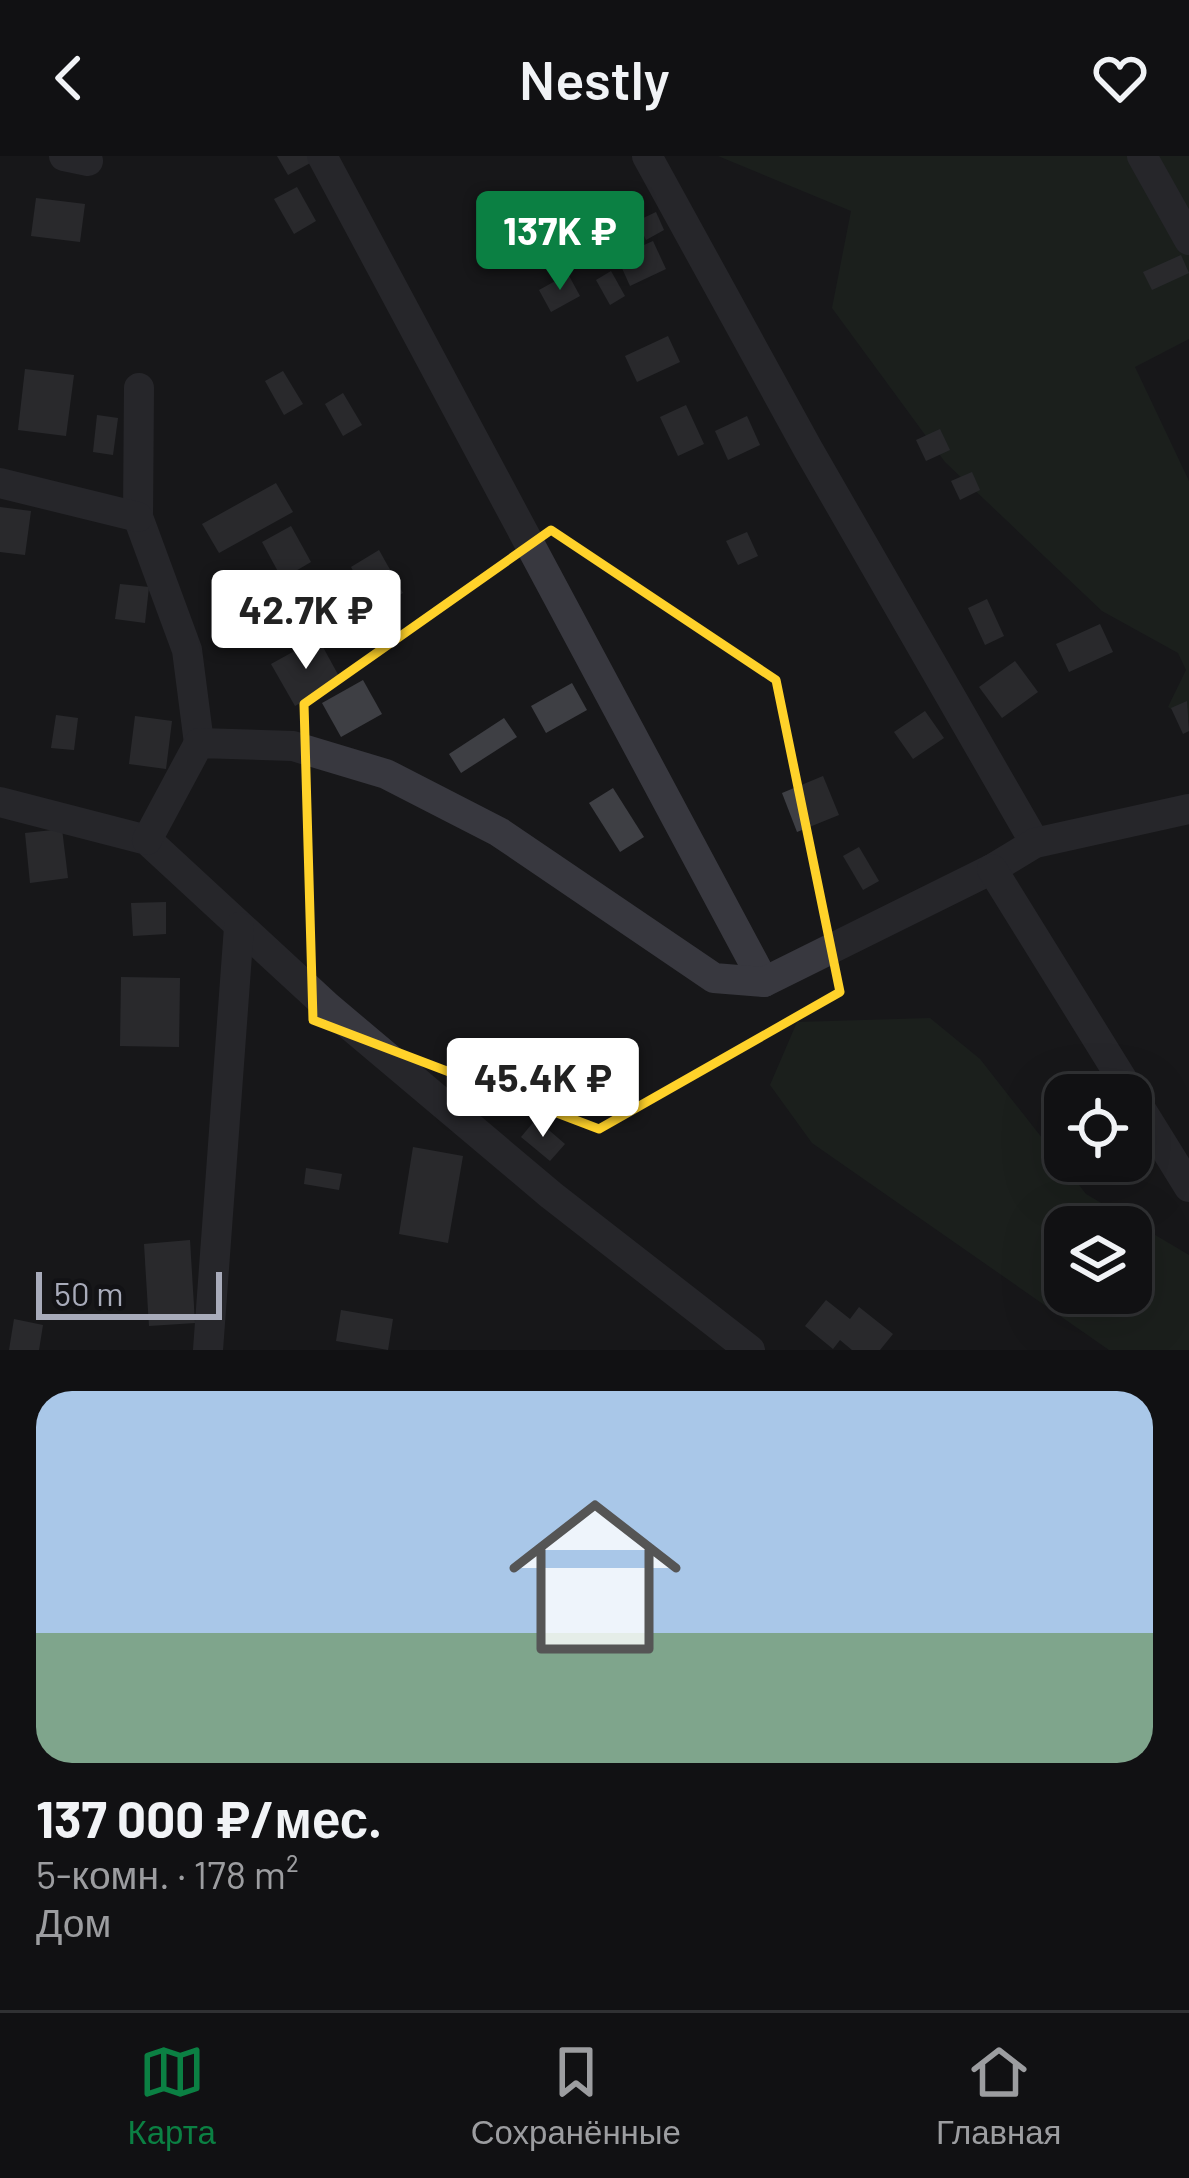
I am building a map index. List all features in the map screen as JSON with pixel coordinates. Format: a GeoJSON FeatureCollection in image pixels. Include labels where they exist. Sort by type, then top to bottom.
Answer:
{"type":"FeatureCollection","features":[{"type":"Feature","properties":{"kind":"street"},"geometry":{"type":"LineString","coordinates":[[322,156],[764,982]]}},
{"type":"Feature","properties":{"kind":"street"},"geometry":{"type":"LineString","coordinates":[[647,156],[1035,843]]}},
{"type":"Feature","properties":{"kind":"street"},"geometry":{"type":"LineString","coordinates":[[1142,156],[1189,240]]}},
{"type":"Feature","properties":{"kind":"street"},"geometry":{"type":"LineString","coordinates":[[139,388],[138,517],[187,650],[199,743],[147,840]]}},
{"type":"Feature","properties":{"kind":"street"},"geometry":{"type":"LineString","coordinates":[[0,482],[138,517]]}},
{"type":"Feature","properties":{"kind":"street"},"geometry":{"type":"LineString","coordinates":[[199,743],[292,746],[386,774],[499,832],[714,978],[764,982],[1035,843],[1189,809]]}},
{"type":"Feature","properties":{"kind":"street"},"geometry":{"type":"LineString","coordinates":[[0,802],[147,840],[239,927],[551,1195],[750,1350]]}},
{"type":"Feature","properties":{"kind":"street"},"geometry":{"type":"LineString","coordinates":[[992,869],[1189,1187]]}},
{"type":"Feature","properties":{"kind":"street"},"geometry":{"type":"LineString","coordinates":[[208,1350],[239,927]]}},
{"type":"Feature","properties":{"kind":"highlighted area"},"geometry":{"type":"Polygon","coordinates":[[[551,530],[776,680],[840,992],[599,1129],[313,1020],[304,704],[551,530]]]}},
{"type":"Feature","properties":{"kind":"shaded area"},"geometry":{"type":"Polygon","coordinates":[[[718,156],[1189,156],[1189,339],[1135,367],[1189,481],[1189,720],[1168,707],[1186,670],[1178,653],[1102,611],[945,462],[832,308],[851,211],[718,156]]]}},
{"type":"Feature","properties":{"kind":"shaded area"},"geometry":{"type":"Polygon","coordinates":[[[930,1018],[980,1059],[1044,1141],[1044,1182],[1077,1182],[1106,1206],[1044,1206],[1044,1305],[812,1143],[770,1085],[797,1022],[930,1018]]]}},
{"type":"Feature","properties":{"kind":"shaded area"},"geometry":{"type":"Polygon","coordinates":[[[1152,1233],[1189,1255],[1189,1350],[1109,1350],[1057,1314],[1152,1314],[1152,1233]]]}},
{"type":"Feature","properties":{"kind":"building"},"geometry":{"type":"Polygon","coordinates":[[[277,156],[311,156],[314,161],[288,175],[277,156]]]}},
{"type":"Feature","properties":{"kind":"building"},"geometry":{"type":"Polygon","coordinates":[[[297,187],[316,221],[294,234],[274,199],[297,187]]]}},
{"type":"Feature","properties":{"kind":"building"},"geometry":{"type":"Polygon","coordinates":[[[36,198],[85,204],[80,242],[31,236],[36,198]]]}},
{"type":"Feature","properties":{"kind":"building"},"geometry":{"type":"Polygon","coordinates":[[[525,201],[536,220],[505,238],[494,219],[525,201]]]}},
{"type":"Feature","properties":{"kind":"building"},"geometry":{"type":"Polygon","coordinates":[[[656,212],[664,230],[646,240],[637,221],[656,212]]]}},
{"type":"Feature","properties":{"kind":"building"},"geometry":{"type":"Polygon","coordinates":[[[653,241],[666,269],[630,286],[617,257],[653,241]]]}},
{"type":"Feature","properties":{"kind":"building"},"geometry":{"type":"Polygon","coordinates":[[[1181,255],[1189,273],[1152,290],[1143,272],[1181,255]]]}},
{"type":"Feature","properties":{"kind":"building"},"geometry":{"type":"Polygon","coordinates":[[[611,271],[625,296],[610,305],[596,280],[611,271]]]}},
{"type":"Feature","properties":{"kind":"building"},"geometry":{"type":"Polygon","coordinates":[[[568,274],[580,296],[551,312],[539,290],[568,274]]]}},
{"type":"Feature","properties":{"kind":"building"},"geometry":{"type":"Polygon","coordinates":[[[668,336],[680,362],[637,382],[625,356],[668,336]]]}},
{"type":"Feature","properties":{"kind":"building"},"geometry":{"type":"Polygon","coordinates":[[[25,369],[74,375],[66,436],[18,430],[25,369]]]}},
{"type":"Feature","properties":{"kind":"building"},"geometry":{"type":"Polygon","coordinates":[[[283,371],[303,404],[284,415],[265,381],[283,371]]]}},
{"type":"Feature","properties":{"kind":"building"},"geometry":{"type":"Polygon","coordinates":[[[343,393],[362,425],[343,436],[325,404],[343,393]]]}},
{"type":"Feature","properties":{"kind":"building"},"geometry":{"type":"Polygon","coordinates":[[[686,405],[704,444],[678,456],[660,417],[686,405]]]}},
{"type":"Feature","properties":{"kind":"building"},"geometry":{"type":"Polygon","coordinates":[[[97,415],[118,418],[113,455],[93,452],[97,415]]]}},
{"type":"Feature","properties":{"kind":"building"},"geometry":{"type":"Polygon","coordinates":[[[747,416],[760,445],[728,460],[715,431],[747,416]]]}},
{"type":"Feature","properties":{"kind":"building"},"geometry":{"type":"Polygon","coordinates":[[[940,429],[950,450],[926,461],[916,440],[940,429]]]}},
{"type":"Feature","properties":{"kind":"building"},"geometry":{"type":"Polygon","coordinates":[[[972,472],[980,490],[960,500],[951,481],[972,472]]]}},
{"type":"Feature","properties":{"kind":"building"},"geometry":{"type":"Polygon","coordinates":[[[276,483],[293,512],[219,553],[202,524],[276,483]]]}},
{"type":"Feature","properties":{"kind":"building"},"geometry":{"type":"Polygon","coordinates":[[[0,507],[31,511],[25,555],[0,552],[0,507]]]}},
{"type":"Feature","properties":{"kind":"building"},"geometry":{"type":"Polygon","coordinates":[[[291,526],[311,562],[282,579],[262,542],[291,526]]]}},
{"type":"Feature","properties":{"kind":"building"},"geometry":{"type":"Polygon","coordinates":[[[747,532],[758,556],[738,565],[726,541],[747,532]]]}},
{"type":"Feature","properties":{"kind":"building"},"geometry":{"type":"Polygon","coordinates":[[[379,550],[403,593],[374,609],[351,567],[379,550]]]}},
{"type":"Feature","properties":{"kind":"building"},"geometry":{"type":"Polygon","coordinates":[[[120,584],[149,587],[145,623],[115,619],[120,584]]]}},
{"type":"Feature","properties":{"kind":"building"},"geometry":{"type":"Polygon","coordinates":[[[987,599],[1004,636],[985,645],[968,608],[987,599]]]}},
{"type":"Feature","properties":{"kind":"building"},"geometry":{"type":"Polygon","coordinates":[[[1100,624],[1113,652],[1069,672],[1056,644],[1100,624]]]}},
{"type":"Feature","properties":{"kind":"building"},"geometry":{"type":"Polygon","coordinates":[[[318,638],[341,680],[295,706],[271,664],[318,638]]]}},
{"type":"Feature","properties":{"kind":"building"},"geometry":{"type":"Polygon","coordinates":[[[1015,661],[1038,692],[1002,718],[979,687],[1015,661]]]}},
{"type":"Feature","properties":{"kind":"building"},"geometry":{"type":"Polygon","coordinates":[[[363,680],[382,714],[341,737],[322,703],[363,680]]]}},
{"type":"Feature","properties":{"kind":"building"},"geometry":{"type":"Polygon","coordinates":[[[572,683],[587,710],[546,733],[531,706],[572,683]]]}},
{"type":"Feature","properties":{"kind":"building"},"geometry":{"type":"Polygon","coordinates":[[[1187,701],[1189,731],[1183,734],[1171,708],[1187,701]]]}},
{"type":"Feature","properties":{"kind":"building"},"geometry":{"type":"Polygon","coordinates":[[[925,711],[944,738],[913,759],[894,732],[925,711]]]}},
{"type":"Feature","properties":{"kind":"building"},"geometry":{"type":"Polygon","coordinates":[[[56,715],[78,718],[74,750],[51,748],[56,715]]]}},
{"type":"Feature","properties":{"kind":"building"},"geometry":{"type":"Polygon","coordinates":[[[135,716],[172,721],[166,769],[129,764],[135,716]]]}},
{"type":"Feature","properties":{"kind":"building"},"geometry":{"type":"Polygon","coordinates":[[[504,718],[517,737],[461,773],[449,754],[504,718]]]}},
{"type":"Feature","properties":{"kind":"building"},"geometry":{"type":"Polygon","coordinates":[[[823,776],[839,815],[797,832],[782,793],[823,776]]]}},
{"type":"Feature","properties":{"kind":"building"},"geometry":{"type":"Polygon","coordinates":[[[613,788],[644,837],[620,852],[589,803],[613,788]]]}},
{"type":"Feature","properties":{"kind":"building"},"geometry":{"type":"Polygon","coordinates":[[[62,829],[68,878],[30,883],[25,833],[62,829]]]}},
{"type":"Feature","properties":{"kind":"building"},"geometry":{"type":"Polygon","coordinates":[[[859,847],[879,881],[863,890],[843,856],[859,847]]]}},
{"type":"Feature","properties":{"kind":"building"},"geometry":{"type":"Polygon","coordinates":[[[166,902],[166,934],[133,936],[131,903],[166,902]]]}},
{"type":"Feature","properties":{"kind":"building"},"geometry":{"type":"Polygon","coordinates":[[[121,977],[180,978],[179,1047],[120,1046],[121,977]]]}},
{"type":"Feature","properties":{"kind":"building"},"geometry":{"type":"Polygon","coordinates":[[[536,1119],[565,1144],[550,1161],[521,1137],[536,1119]]]}},
{"type":"Feature","properties":{"kind":"building"},"geometry":{"type":"Polygon","coordinates":[[[413,1147],[463,1156],[448,1243],[399,1234],[413,1147]]]}},
{"type":"Feature","properties":{"kind":"building"},"geometry":{"type":"Polygon","coordinates":[[[306,1168],[342,1174],[339,1190],[304,1184],[306,1168]]]}},
{"type":"Feature","properties":{"kind":"building"},"geometry":{"type":"Polygon","coordinates":[[[190,1240],[195,1323],[149,1326],[144,1244],[190,1240]]]}},
{"type":"Feature","properties":{"kind":"building"},"geometry":{"type":"Polygon","coordinates":[[[826,1300],[850,1319],[859,1307],[893,1334],[880,1350],[852,1350],[840,1340],[833,1349],[805,1326],[826,1300]]]}},
{"type":"Feature","properties":{"kind":"building"},"geometry":{"type":"Polygon","coordinates":[[[341,1310],[393,1319],[388,1350],[336,1341],[341,1310]]]}},
{"type":"Feature","properties":{"kind":"building"},"geometry":{"type":"Polygon","coordinates":[[[14,1319],[43,1325],[39,1350],[9,1350],[14,1319]]]}}]}
